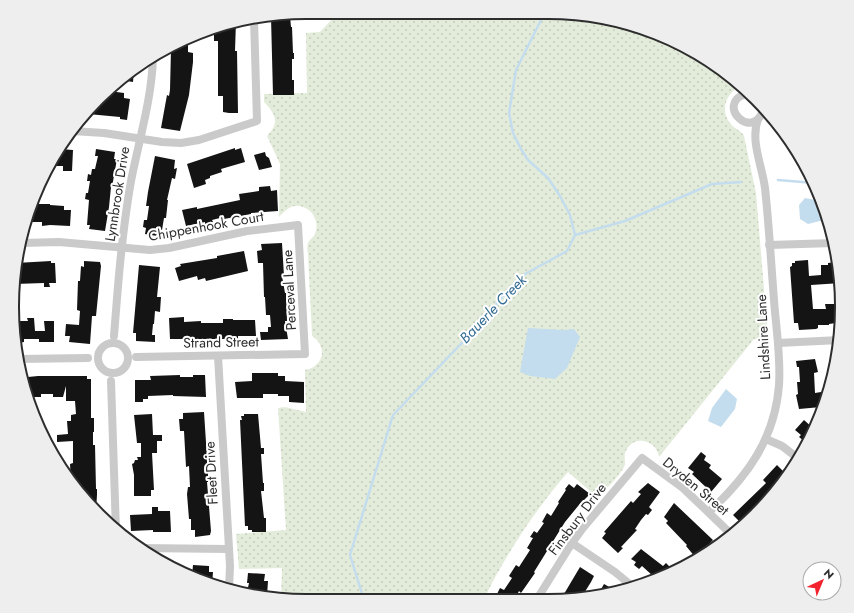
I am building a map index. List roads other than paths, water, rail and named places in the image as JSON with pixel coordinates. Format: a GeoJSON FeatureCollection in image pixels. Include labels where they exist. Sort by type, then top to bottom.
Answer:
{"type":"FeatureCollection","features":[{"type":"Feature","properties":{"kind":"street"},"geometry":{"type":"LineString","coordinates":[[78,132],[140,138],[173,144],[188,142],[257,121],[254,24]]}},
{"type":"Feature","properties":{"kind":"street","name":"Lynnbrook Drive"},"geometry":{"type":"LineString","coordinates":[[118,344],[114,336],[117,283],[121,248],[130,186],[151,78],[152,64]]}},
{"type":"Feature","properties":{"kind":"street","name":"Lindshire Lane"},"geometry":{"type":"LineString","coordinates":[[742,94],[735,102],[734,112],[745,122],[755,139]]}},
{"type":"Feature","properties":{"kind":"street","name":"Lindshire Lane"},"geometry":{"type":"LineString","coordinates":[[709,512],[732,489],[755,461],[766,439],[774,416],[778,394],[778,343],[764,186],[755,139],[755,130],[761,114]]}},
{"type":"Feature","properties":{"kind":"street"},"geometry":{"type":"LineString","coordinates":[[745,122],[754,122],[758,119]]}},
{"type":"Feature","properties":{"kind":"street","name":"Chippenhook Court"},"geometry":{"type":"LineString","coordinates":[[27,243],[59,242],[150,250],[247,231],[298,225]]}},
{"type":"Feature","properties":{"kind":"street","name":"Perceval Lane"},"geometry":{"type":"LineString","coordinates":[[298,225],[306,354]]}},
{"type":"Feature","properties":{"kind":"street"},"geometry":{"type":"LineString","coordinates":[[769,245],[827,243]]}},
{"type":"Feature","properties":{"kind":"street"},"geometry":{"type":"LineString","coordinates":[[88,358],[98,353],[114,336]]}},
{"type":"Feature","properties":{"kind":"street"},"geometry":{"type":"LineString","coordinates":[[778,343],[833,340]]}},
{"type":"Feature","properties":{"kind":"street"},"geometry":{"type":"LineString","coordinates":[[108,344],[118,344],[124,349],[127,362],[121,370],[117,372],[111,381]]}},
{"type":"Feature","properties":{"kind":"street"},"geometry":{"type":"LineString","coordinates":[[98,353],[98,362]]}},
{"type":"Feature","properties":{"kind":"street","name":"Strand Street"},"geometry":{"type":"LineString","coordinates":[[126,353],[136,357],[306,354]]}},
{"type":"Feature","properties":{"kind":"street","name":"Fleet Drive"},"geometry":{"type":"LineString","coordinates":[[218,356],[229,549],[229,583]]}},
{"type":"Feature","properties":{"kind":"street","name":"Strand Street"},"geometry":{"type":"LineString","coordinates":[[127,362],[136,357]]}},
{"type":"Feature","properties":{"kind":"street"},"geometry":{"type":"LineString","coordinates":[[24,359],[88,358],[98,362],[106,371],[111,381],[116,522]]}},
{"type":"Feature","properties":{"kind":"street"},"geometry":{"type":"LineString","coordinates":[[106,371],[117,372]]}},
{"type":"Feature","properties":{"kind":"street"},"geometry":{"type":"LineString","coordinates":[[766,439],[782,446],[793,455]]}},
{"type":"Feature","properties":{"kind":"street","name":"Dryden Street"},"geometry":{"type":"LineString","coordinates":[[642,458],[683,488],[728,531]]}},
{"type":"Feature","properties":{"kind":"street","name":"Finsbury Drive"},"geometry":{"type":"LineString","coordinates":[[540,594],[572,543],[590,518],[642,458]]}},
{"type":"Feature","properties":{"kind":"street"},"geometry":{"type":"LineString","coordinates":[[572,543],[628,582]]}},
{"type":"Feature","properties":{"kind":"street"},"geometry":{"type":"LineString","coordinates":[[151,548],[229,549]]}},
{"type":"Feature","properties":{"kind":"water"},"geometry":{"type":"Polygon","coordinates":[[[805,198],[814,200],[822,221],[808,224],[800,219],[799,205],[805,198]]]}},
{"type":"Feature","properties":{"kind":"water"},"geometry":{"type":"Polygon","coordinates":[[[528,328],[564,330],[574,329],[580,337],[567,368],[555,379],[530,376],[520,372],[528,328]]]}},
{"type":"Feature","properties":{"kind":"water"},"geometry":{"type":"Polygon","coordinates":[[[726,389],[737,399],[735,409],[721,427],[708,421],[712,408],[726,389]]]}},
{"type":"Feature","properties":{"kind":"waterway","name":"Bauerle Creek"},"geometry":{"type":"LineString","coordinates":[[362,594],[350,555],[393,415],[479,325],[507,291],[525,274],[567,251],[575,235],[570,215],[560,196],[548,178],[528,160],[521,149],[513,133],[509,113],[516,70],[542,19]]}},
{"type":"Feature","properties":{"kind":"waterway"},"geometry":{"type":"LineString","coordinates":[[778,180],[807,182]]}},
{"type":"Feature","properties":{"kind":"waterway"},"geometry":{"type":"LineString","coordinates":[[575,235],[625,221],[712,184],[741,182]]}}]}
